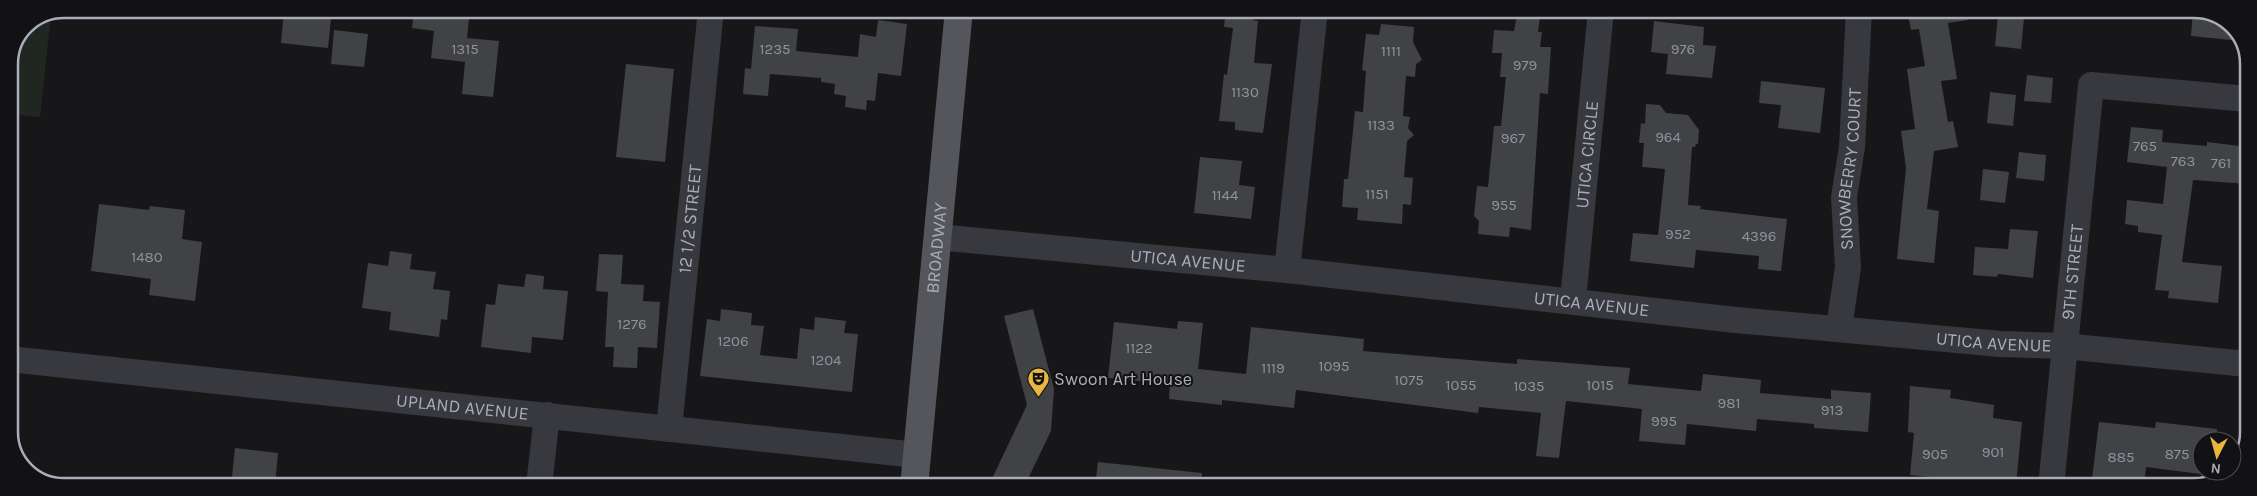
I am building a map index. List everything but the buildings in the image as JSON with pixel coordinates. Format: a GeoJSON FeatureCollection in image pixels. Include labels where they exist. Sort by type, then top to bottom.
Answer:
{"type":"FeatureCollection","features":[{"type":"Feature","properties":{"kind":"main road","name":"BROADWAY"},"geometry":{"type":"LineString","coordinates":[[915,478],[958,18]]}},
{"type":"Feature","properties":{"kind":"street","name":"12 1/2 STREET"},"geometry":{"type":"LineString","coordinates":[[669,429],[710,18]]}},
{"type":"Feature","properties":{"kind":"street"},"geometry":{"type":"LineString","coordinates":[[1287,270],[1314,18]]}},
{"type":"Feature","properties":{"kind":"street","name":"UTICA CIRCLE"},"geometry":{"type":"LineString","coordinates":[[1572,300],[1600,18]]}},
{"type":"Feature","properties":{"kind":"street","name":"SNOWBERRY COURT"},"geometry":{"type":"LineString","coordinates":[[1840,328],[1848,266],[1844,197],[1852,147],[1859,18]]}},
{"type":"Feature","properties":{"kind":"street","name":"9TH STREET"},"geometry":{"type":"LineString","coordinates":[[2052,478],[2091,85],[2239,98]]}},
{"type":"Feature","properties":{"kind":"street","name":"UTICA AVENUE"},"geometry":{"type":"LineString","coordinates":[[937,237],[1287,270],[1572,300],[1736,320],[2001,344],[2064,346],[2240,363]]}},
{"type":"Feature","properties":{"kind":"street","name":"UPLAND AVENUE"},"geometry":{"type":"LineString","coordinates":[[18,360],[917,456]]}},
{"type":"Feature","properties":{"kind":"street"},"geometry":{"type":"LineString","coordinates":[[540,478],[547,415]]}},
{"type":"Feature","properties":{"kind":"shaded area"},"geometry":{"type":"Polygon","coordinates":[[[50,20],[40,117],[18,115],[18,55],[25,38],[31,31],[38,25],[50,20]]]}},
{"type":"Feature","properties":{"kind":"place","name":"Swoon Art House"},"geometry":{"type":"Point","coordinates":[1038,398]}}]}
